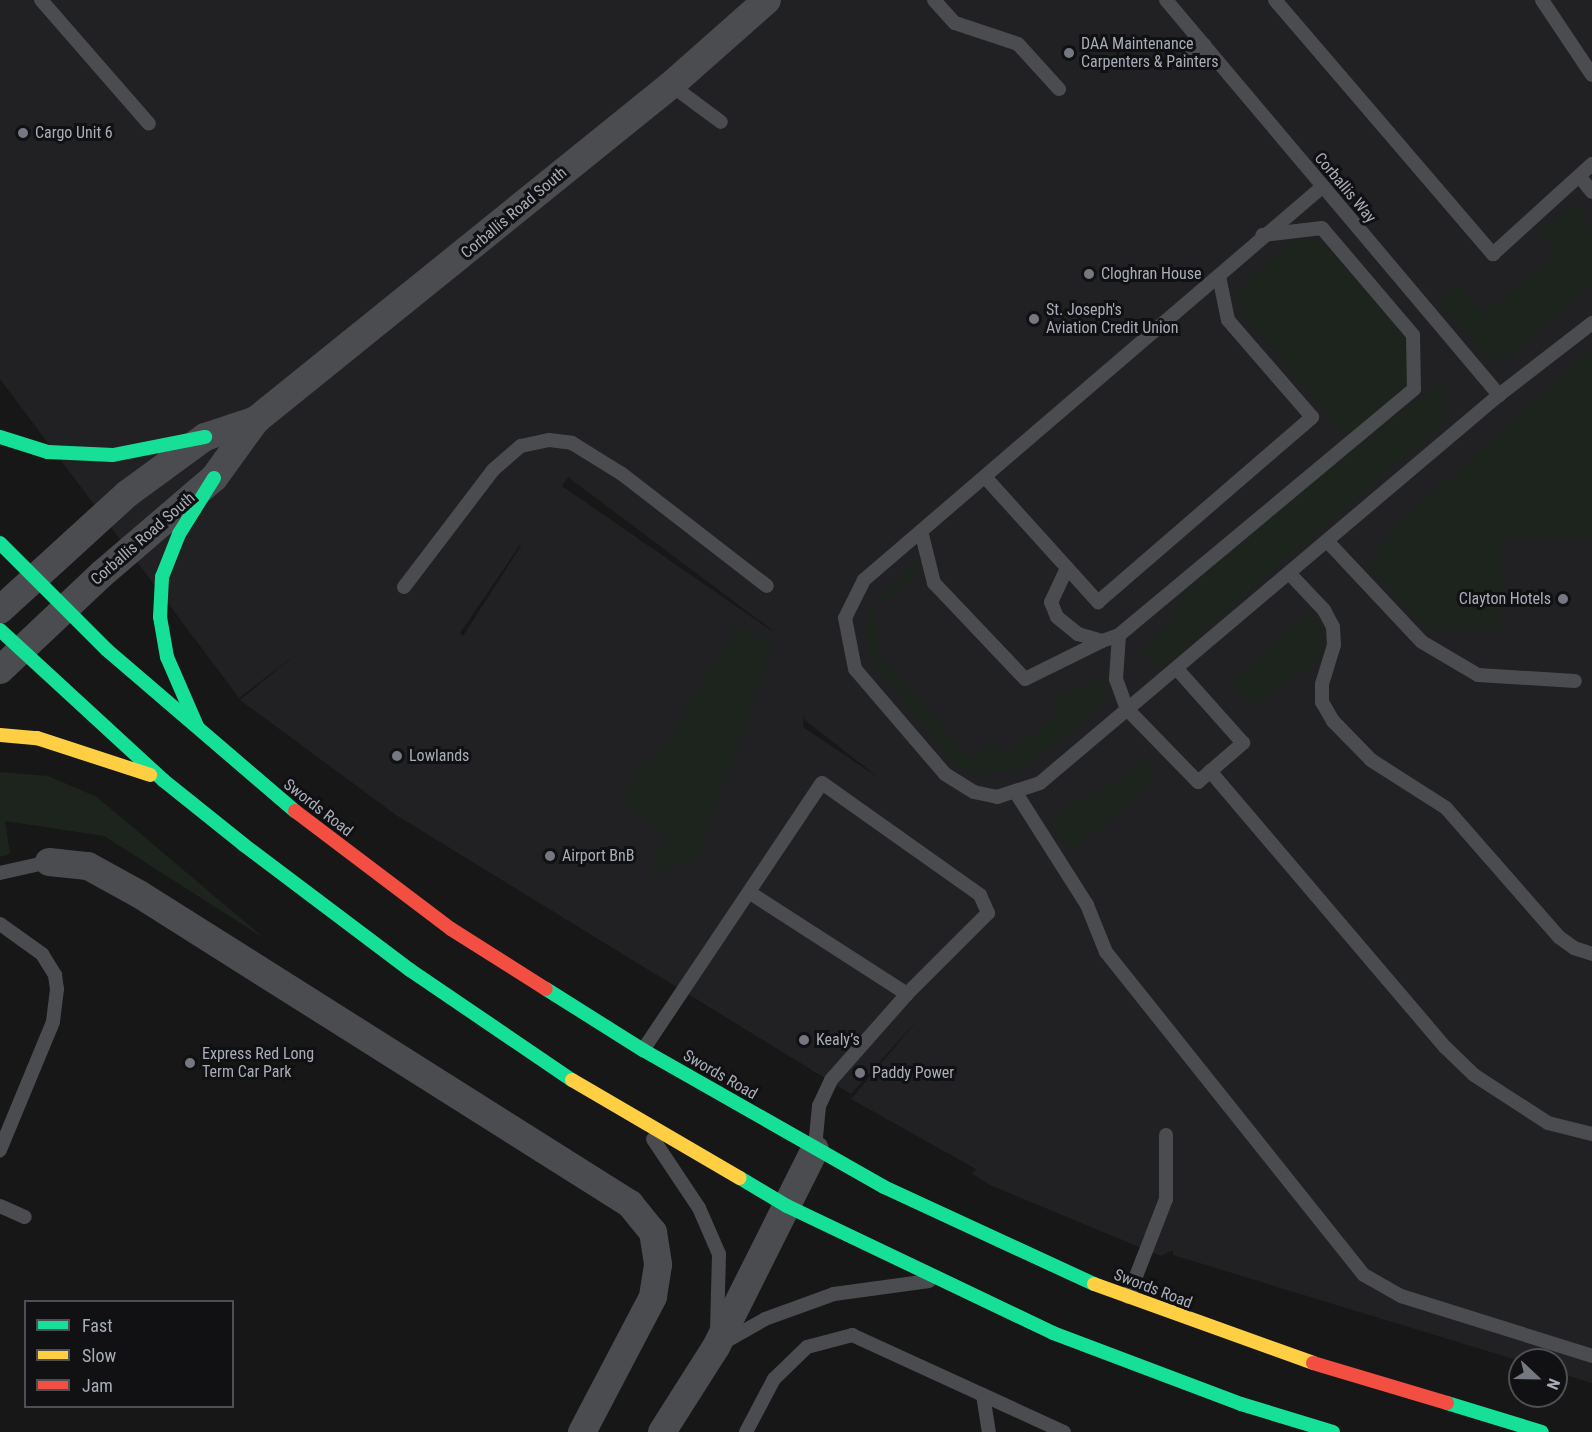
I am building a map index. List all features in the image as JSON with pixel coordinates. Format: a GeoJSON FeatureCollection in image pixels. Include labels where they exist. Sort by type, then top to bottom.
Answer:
{"type":"FeatureCollection","features":[{"type":"Feature","properties":{"kind":"main road"},"geometry":{"type":"LineString","coordinates":[[0,437],[48,452],[113,455],[205,436]]}},
{"type":"Feature","properties":{"kind":"main road"},"geometry":{"type":"LineString","coordinates":[[201,735],[167,657],[160,617],[162,577],[179,534],[214,478]]}},
{"type":"Feature","properties":{"kind":"main road","name":"Swords Road"},"geometry":{"type":"LineString","coordinates":[[0,543],[64,608],[201,735],[287,806],[452,929],[643,1050],[815,1149],[1005,1245],[1128,1297],[1290,1356],[1542,1432]]}},
{"type":"Feature","properties":{"kind":"main road"},"geometry":{"type":"LineString","coordinates":[[0,630],[163,780],[410,970],[503,1034],[640,1120],[787,1206],[1053,1333],[1241,1404],[1333,1432]]}},
{"type":"Feature","properties":{"kind":"main road"},"geometry":{"type":"LineString","coordinates":[[0,735],[38,738],[163,780]]}},
{"type":"Feature","properties":{"kind":"street","name":"Corballis Road South"},"geometry":{"type":"LineString","coordinates":[[0,670],[64,608],[214,478],[256,420],[670,85],[767,0]]}},
{"type":"Feature","properties":{"kind":"street","name":"Corballis Road South"},"geometry":{"type":"LineString","coordinates":[[0,610],[127,494],[205,436],[256,420]]}},
{"type":"Feature","properties":{"kind":"street"},"geometry":{"type":"LineString","coordinates":[[49,862],[88,866],[139,894],[630,1204],[653,1232],[658,1265],[653,1297],[582,1432]]}},
{"type":"Feature","properties":{"kind":"street"},"geometry":{"type":"LineString","coordinates":[[662,1432],[716,1347],[815,1149]]}},
{"type":"Feature","properties":{"kind":"lane"},"geometry":{"type":"LineString","coordinates":[[41,0],[149,124]]}},
{"type":"Feature","properties":{"kind":"lane"},"geometry":{"type":"LineString","coordinates":[[934,0],[955,23],[1018,44],[1059,89]]}},
{"type":"Feature","properties":{"kind":"lane","name":"Corballis Way"},"geometry":{"type":"LineString","coordinates":[[1166,0],[1499,395]]}},
{"type":"Feature","properties":{"kind":"lane"},"geometry":{"type":"LineString","coordinates":[[1275,0],[1493,254],[1592,164]]}},
{"type":"Feature","properties":{"kind":"lane"},"geometry":{"type":"LineString","coordinates":[[1542,0],[1592,75]]}},
{"type":"Feature","properties":{"kind":"lane"},"geometry":{"type":"LineString","coordinates":[[1183,63],[1204,45]]}},
{"type":"Feature","properties":{"kind":"lane"},"geometry":{"type":"LineString","coordinates":[[670,85],[721,122]]}},
{"type":"Feature","properties":{"kind":"lane"},"geometry":{"type":"LineString","coordinates":[[1580,177],[1592,192]]}},
{"type":"Feature","properties":{"kind":"lane"},"geometry":{"type":"LineString","coordinates":[[1322,187],[1262,235],[1219,276],[864,580],[845,618],[855,669],[945,774],[974,792],[997,797],[1016,793],[1040,783],[1127,709],[1178,670],[1499,395],[1592,323]]}},
{"type":"Feature","properties":{"kind":"lane"},"geometry":{"type":"LineString","coordinates":[[921,531],[934,584],[1025,679],[1119,635],[1414,388],[1413,335],[1322,228],[1262,235]]}},
{"type":"Feature","properties":{"kind":"lane"},"geometry":{"type":"LineString","coordinates":[[985,477],[1098,602],[1312,417],[1228,320],[1219,276]]}},
{"type":"Feature","properties":{"kind":"lane"},"geometry":{"type":"LineString","coordinates":[[404,587],[493,470],[521,446],[549,440],[572,442],[622,474],[767,586]]}},
{"type":"Feature","properties":{"kind":"lane"},"geometry":{"type":"LineString","coordinates":[[1328,542],[1422,642],[1478,675],[1575,681]]}},
{"type":"Feature","properties":{"kind":"lane"},"geometry":{"type":"LineString","coordinates":[[1067,568],[1051,602],[1057,616],[1078,634],[1102,641]]}},
{"type":"Feature","properties":{"kind":"lane"},"geometry":{"type":"LineString","coordinates":[[1290,574],[1324,610],[1333,627],[1334,645],[1322,684],[1322,702],[1333,721],[1371,760],[1446,808],[1559,937],[1592,954]]}},
{"type":"Feature","properties":{"kind":"lane"},"geometry":{"type":"LineString","coordinates":[[1119,635],[1116,679],[1127,709],[1198,782],[1243,743],[1178,670]]}},
{"type":"Feature","properties":{"kind":"lane"},"geometry":{"type":"LineString","coordinates":[[1210,771],[1445,1047],[1474,1076],[1548,1123],[1592,1134]]}},
{"type":"Feature","properties":{"kind":"lane"},"geometry":{"type":"LineString","coordinates":[[643,1050],[822,783],[980,895],[988,913],[907,994],[831,1080],[819,1106],[815,1149]]}},
{"type":"Feature","properties":{"kind":"lane"},"geometry":{"type":"LineString","coordinates":[[1016,793],[1087,904],[1106,952],[1364,1275],[1401,1296],[1592,1356]]}},
{"type":"Feature","properties":{"kind":"lane"},"geometry":{"type":"LineString","coordinates":[[0,873],[49,862]]}},
{"type":"Feature","properties":{"kind":"lane"},"geometry":{"type":"LineString","coordinates":[[749,892],[907,994]]}},
{"type":"Feature","properties":{"kind":"lane"},"geometry":{"type":"LineString","coordinates":[[0,924],[42,954],[55,975],[57,989],[50,1029],[0,1150]]}},
{"type":"Feature","properties":{"kind":"lane"},"geometry":{"type":"LineString","coordinates":[[640,1120],[699,1208],[718,1254],[716,1347]]}},
{"type":"Feature","properties":{"kind":"lane"},"geometry":{"type":"LineString","coordinates":[[1128,1297],[1166,1199],[1166,1135]]}},
{"type":"Feature","properties":{"kind":"lane"},"geometry":{"type":"LineString","coordinates":[[0,1206],[26,1217]]}},
{"type":"Feature","properties":{"kind":"lane"},"geometry":{"type":"LineString","coordinates":[[716,1347],[765,1319],[834,1294],[940,1280]]}},
{"type":"Feature","properties":{"kind":"lane"},"geometry":{"type":"LineString","coordinates":[[746,1432],[774,1379],[807,1347],[852,1335],[1064,1432]]}},
{"type":"Feature","properties":{"kind":"lane"},"geometry":{"type":"LineString","coordinates":[[983,1395],[990,1432]]}},
{"type":"Feature","properties":{"kind":"shaded area"},"geometry":{"type":"Polygon","coordinates":[[[0,0],[1592,0],[1592,1383],[1568,1376],[1568,1348],[1508,1348],[1508,1357],[1173,1255],[1173,1250],[1161,1256],[992,1186],[972,1174],[976,1169],[851,1099],[920,1017],[851,1094],[396,815],[240,700],[299,652],[239,698],[0,379],[0,0]],[[568,477],[562,486],[772,630],[568,477]],[[521,546],[460,633],[463,636],[521,546]],[[804,716],[803,727],[879,778],[806,721],[804,716]]]}},
{"type":"Feature","properties":{"kind":"shaded area"},"geometry":{"type":"Polygon","coordinates":[[[1577,204],[1592,234],[1592,285],[1503,360],[1485,356],[1439,303],[1458,284],[1484,313],[1557,254],[1538,231],[1577,204]]]}},
{"type":"Feature","properties":{"kind":"shaded area"},"geometry":{"type":"Polygon","coordinates":[[[1310,237],[1326,246],[1407,338],[1409,387],[1347,437],[1244,316],[1238,297],[1243,284],[1292,239],[1310,237]]]}},
{"type":"Feature","properties":{"kind":"shaded area"},"geometry":{"type":"Polygon","coordinates":[[[1592,353],[1592,538],[1502,535],[1501,629],[1431,629],[1420,624],[1367,566],[1397,525],[1582,358],[1592,353]]]}},
{"type":"Feature","properties":{"kind":"shaded area"},"geometry":{"type":"Polygon","coordinates":[[[1443,379],[1446,420],[1162,667],[1139,652],[1169,623],[1182,594],[1323,473],[1443,379]]]}},
{"type":"Feature","properties":{"kind":"shaded area"},"geometry":{"type":"Polygon","coordinates":[[[915,562],[921,570],[875,610],[879,655],[972,759],[992,742],[1005,757],[1058,714],[1050,700],[1108,677],[1103,699],[1086,721],[1016,771],[994,771],[977,777],[953,763],[875,666],[863,634],[871,608],[915,562]]]}},
{"type":"Feature","properties":{"kind":"shaded area"},"geometry":{"type":"Polygon","coordinates":[[[1310,612],[1324,633],[1319,660],[1255,704],[1229,683],[1310,612]]]}},
{"type":"Feature","properties":{"kind":"shaded area"},"geometry":{"type":"Polygon","coordinates":[[[735,628],[773,642],[699,856],[654,875],[651,863],[668,836],[620,803],[639,766],[658,757],[735,628]]]}},
{"type":"Feature","properties":{"kind":"shaded area"},"geometry":{"type":"Polygon","coordinates":[[[1144,760],[1156,779],[1071,852],[1049,823],[1078,799],[1106,789],[1144,760]]]}},
{"type":"Feature","properties":{"kind":"shaded area"},"geometry":{"type":"Polygon","coordinates":[[[0,772],[48,776],[97,797],[264,938],[104,836],[5,821],[10,854],[0,857],[0,772]]]}},
{"type":"Feature","properties":{"kind":"traffic: fast"},"geometry":{"type":"LineString","coordinates":[[0,437],[48,452],[113,455],[205,437]]}},
{"type":"Feature","properties":{"kind":"traffic: fast"},"geometry":{"type":"LineString","coordinates":[[197,726],[167,657],[160,617],[162,577],[179,534],[214,478]]}},
{"type":"Feature","properties":{"kind":"traffic: fast"},"geometry":{"type":"LineString","coordinates":[[0,543],[107,650],[295,811]]}},
{"type":"Feature","properties":{"kind":"traffic: fast"},"geometry":{"type":"LineString","coordinates":[[0,630],[163,780],[244,845],[410,970],[572,1080]]}},
{"type":"Feature","properties":{"kind":"traffic: fast"},"geometry":{"type":"LineString","coordinates":[[546,989],[643,1050],[884,1187],[1094,1284]]}},
{"type":"Feature","properties":{"kind":"traffic: fast"},"geometry":{"type":"LineString","coordinates":[[740,1178],[787,1206],[1053,1333],[1241,1404],[1333,1432]]}},
{"type":"Feature","properties":{"kind":"traffic: fast"},"geometry":{"type":"LineString","coordinates":[[1447,1403],[1542,1432]]}},
{"type":"Feature","properties":{"kind":"traffic: slow"},"geometry":{"type":"LineString","coordinates":[[0,735],[37,738],[150,775]]}},
{"type":"Feature","properties":{"kind":"traffic: slow"},"geometry":{"type":"LineString","coordinates":[[572,1080],[740,1178]]}},
{"type":"Feature","properties":{"kind":"traffic: slow"},"geometry":{"type":"LineString","coordinates":[[1094,1284],[1313,1363]]}},
{"type":"Feature","properties":{"kind":"traffic: jam"},"geometry":{"type":"LineString","coordinates":[[295,811],[451,929],[546,989]]}},
{"type":"Feature","properties":{"kind":"traffic: jam"},"geometry":{"type":"LineString","coordinates":[[1313,1363],[1447,1403]]}},
{"type":"Feature","properties":{"kind":"place","name":"DAA Maintenance Carpenters & Painters"},"geometry":{"type":"Point","coordinates":[1069,53]}},
{"type":"Feature","properties":{"kind":"place","name":"Cargo Unit 6"},"geometry":{"type":"Point","coordinates":[23,133]}},
{"type":"Feature","properties":{"kind":"place","name":"Cloghran House"},"geometry":{"type":"Point","coordinates":[1089,274]}},
{"type":"Feature","properties":{"kind":"place","name":"St. Joseph's Aviation Credit Union"},"geometry":{"type":"Point","coordinates":[1034,319]}},
{"type":"Feature","properties":{"kind":"place","name":"Clayton Hotels"},"geometry":{"type":"Point","coordinates":[1563,599]}},
{"type":"Feature","properties":{"kind":"place","name":"Lowlands"},"geometry":{"type":"Point","coordinates":[397,756]}},
{"type":"Feature","properties":{"kind":"place","name":"Airport BnB"},"geometry":{"type":"Point","coordinates":[550,856]}},
{"type":"Feature","properties":{"kind":"place","name":"Kealy’s"},"geometry":{"type":"Point","coordinates":[804,1040]}},
{"type":"Feature","properties":{"kind":"place","name":"Express Red Long Term Car Park"},"geometry":{"type":"Point","coordinates":[190,1063]}},
{"type":"Feature","properties":{"kind":"place","name":"Paddy Power"},"geometry":{"type":"Point","coordinates":[860,1073]}}]}
